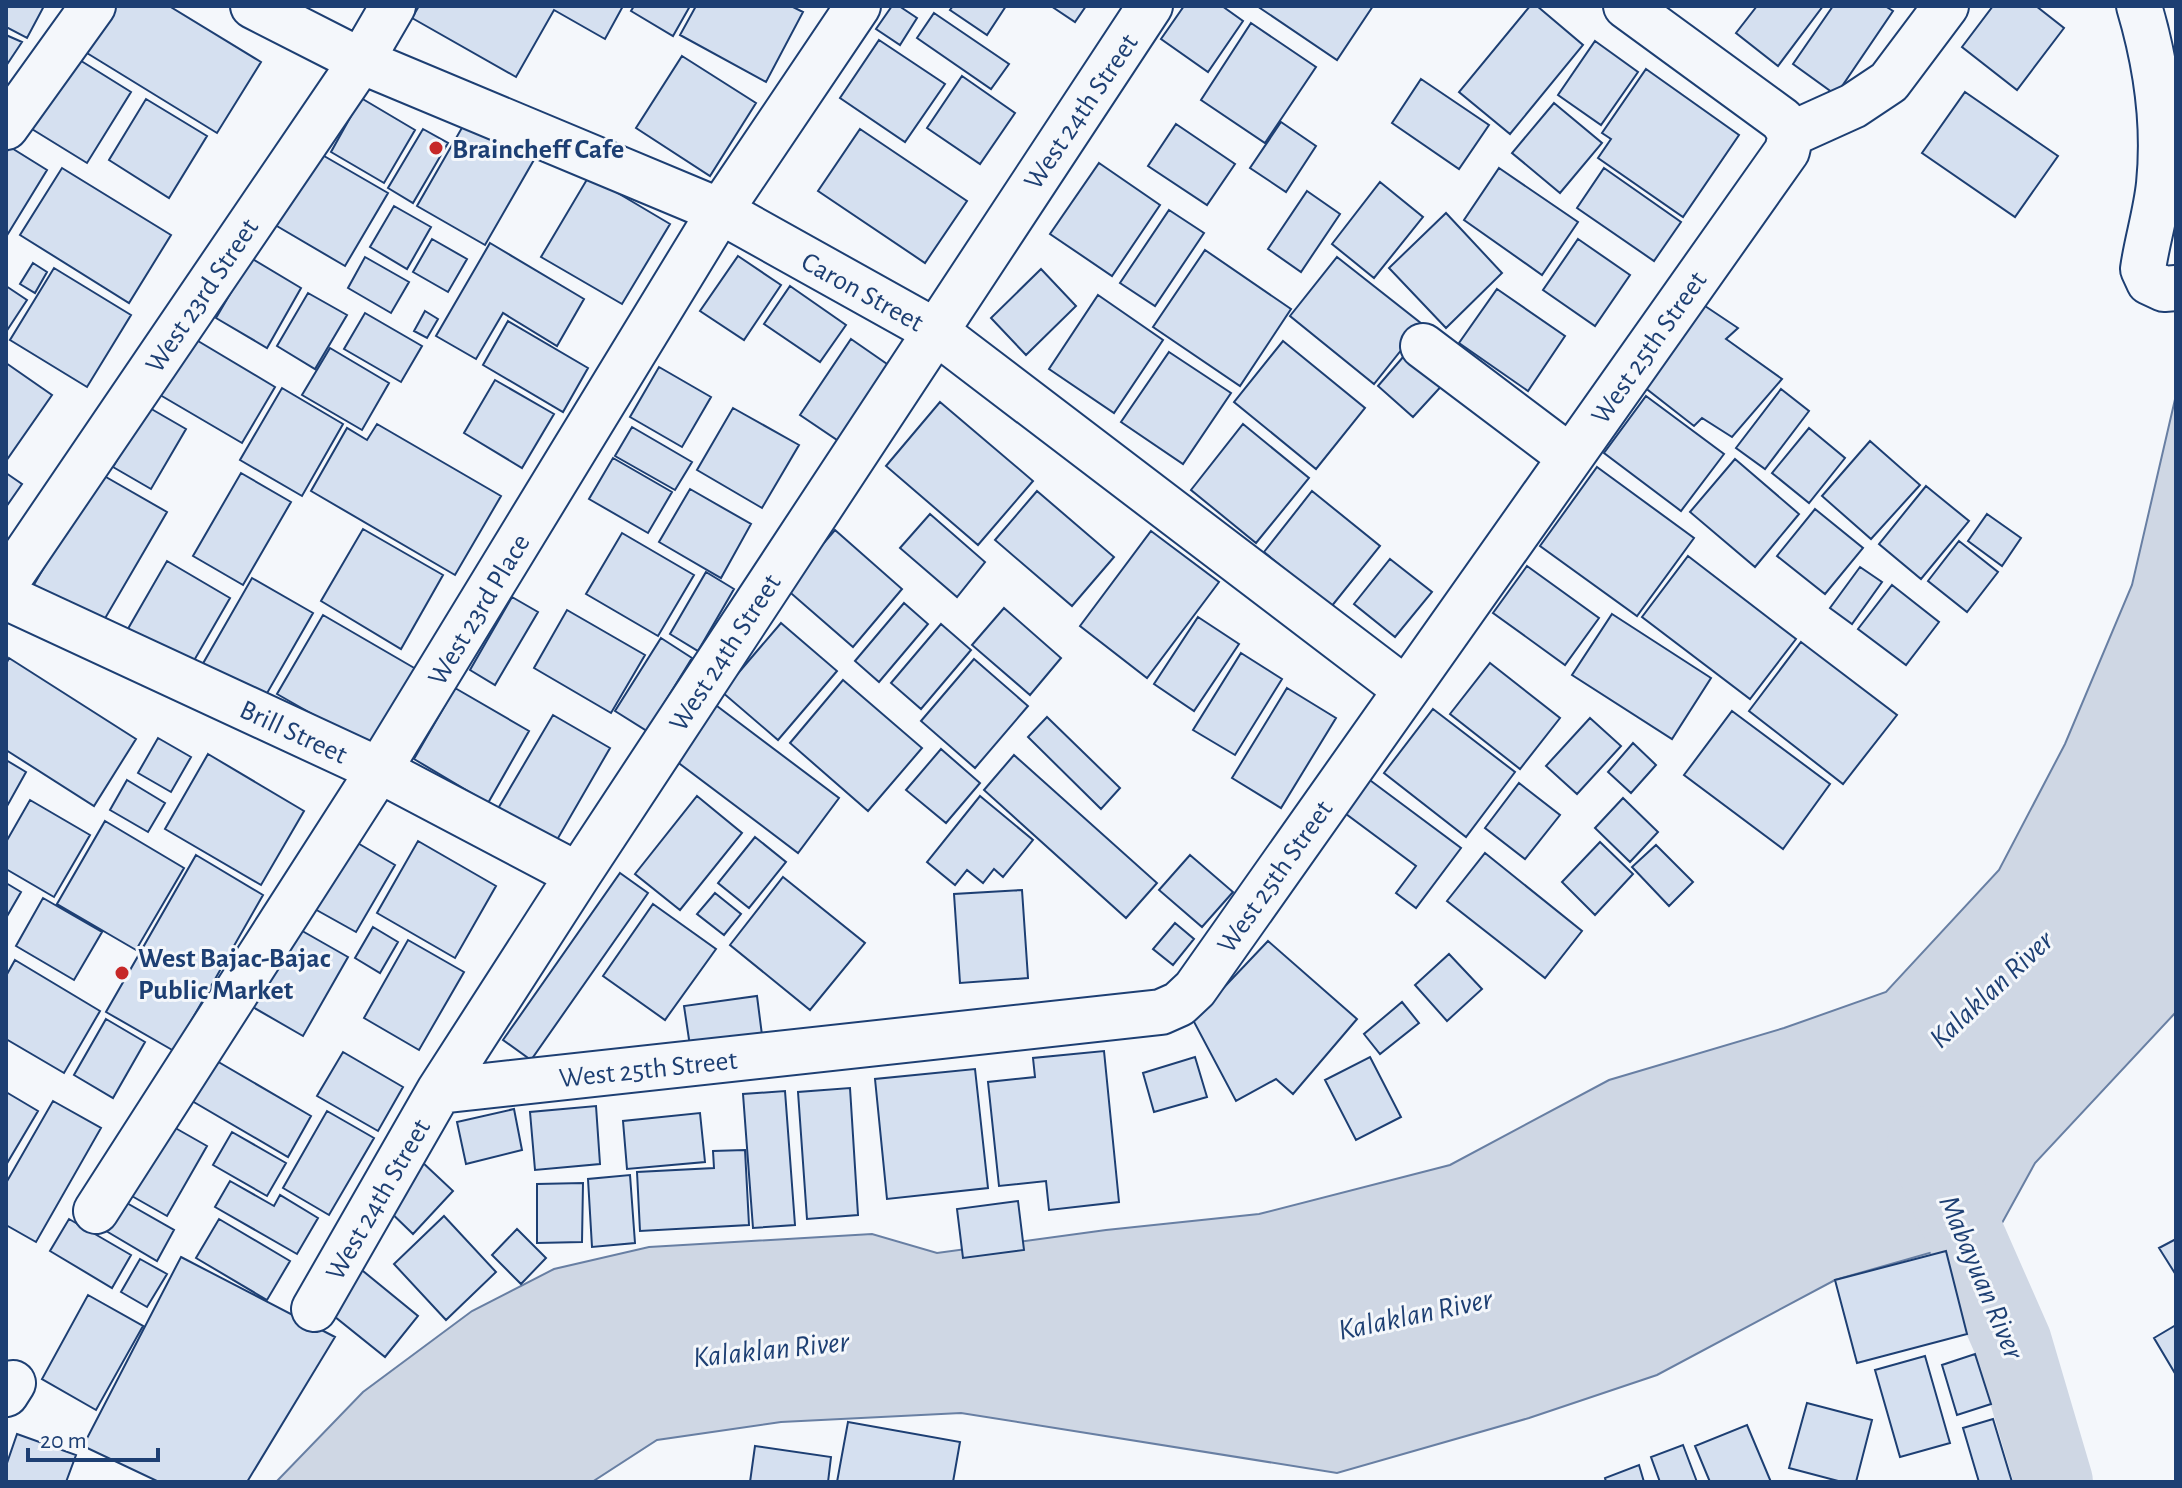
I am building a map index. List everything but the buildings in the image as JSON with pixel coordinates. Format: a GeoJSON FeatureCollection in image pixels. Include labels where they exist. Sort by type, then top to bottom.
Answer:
{"type":"FeatureCollection","features":[{"type":"Feature","properties":{"kind":"street"},"geometry":{"type":"LineString","coordinates":[[6,127],[93,6]]}},
{"type":"Feature","properties":{"kind":"street","name":"Caron Street"},"geometry":{"type":"LineString","coordinates":[[253,6],[361,61],[720,211],[935,331],[1405,689]]}},
{"type":"Feature","properties":{"kind":"street","name":"West 23rd Street"},"geometry":{"type":"LineString","coordinates":[[6,583],[361,61],[393,6]]}},
{"type":"Feature","properties":{"kind":"street","name":"West 23rd Place"},"geometry":{"type":"LineString","coordinates":[[96,1211],[379,770],[720,211],[858,6]]}},
{"type":"Feature","properties":{"kind":"street","name":"West 24th Street"},"geometry":{"type":"LineString","coordinates":[[314,1309],[439,1091],[1150,6]]}},
{"type":"Feature","properties":{"kind":"street"},"geometry":{"type":"LineString","coordinates":[[1626,6],[1782,120],[1791,134],[1853,106],[1889,82],[1946,6]]}},
{"type":"Feature","properties":{"kind":"street"},"geometry":{"type":"LineString","coordinates":[[2139,6],[2154,57],[2159,112],[2159,183],[2143,269],[2149,282],[2170,289]]}},
{"type":"Feature","properties":{"kind":"street","name":"West 25th Street"},"geometry":{"type":"LineString","coordinates":[[439,1091],[1161,1012],[1179,1004],[1195,989],[1787,151],[1791,134]]}},
{"type":"Feature","properties":{"kind":"street"},"geometry":{"type":"LineString","coordinates":[[1423,346],[1570,457]]}},
{"type":"Feature","properties":{"kind":"street","name":"Brill Street"},"geometry":{"type":"LineString","coordinates":[[6,597],[379,770],[578,875]]}},
{"type":"Feature","properties":{"kind":"water","name":"Kalaklan River"},"geometry":{"type":"Polygon","coordinates":[[[2176,395],[2176,1012],[2035,1163],[1996,1234],[1835,1280],[1657,1375],[1529,1418],[1337,1473],[961,1413],[781,1422],[657,1440],[592,1482],[276,1482],[363,1392],[472,1311],[554,1269],[649,1247],[872,1234],[937,1253],[1106,1230],[1259,1214],[1450,1165],[1609,1080],[1784,1028],[1886,992],[1999,870],[2065,744],[2132,585],[2176,395]]]}},
{"type":"Feature","properties":{"kind":"waterway","name":"Mabayuan River"},"geometry":{"type":"LineString","coordinates":[[1926,1145],[2013,1343],[2054,1482]]}},
{"type":"Feature","properties":{"kind":"place","name":"Braincheff Cafe"},"geometry":{"type":"Point","coordinates":[436,148]}},
{"type":"Feature","properties":{"kind":"place","name":"West Bajac-Bajac Public Market"},"geometry":{"type":"Point","coordinates":[122,973]}}]}
